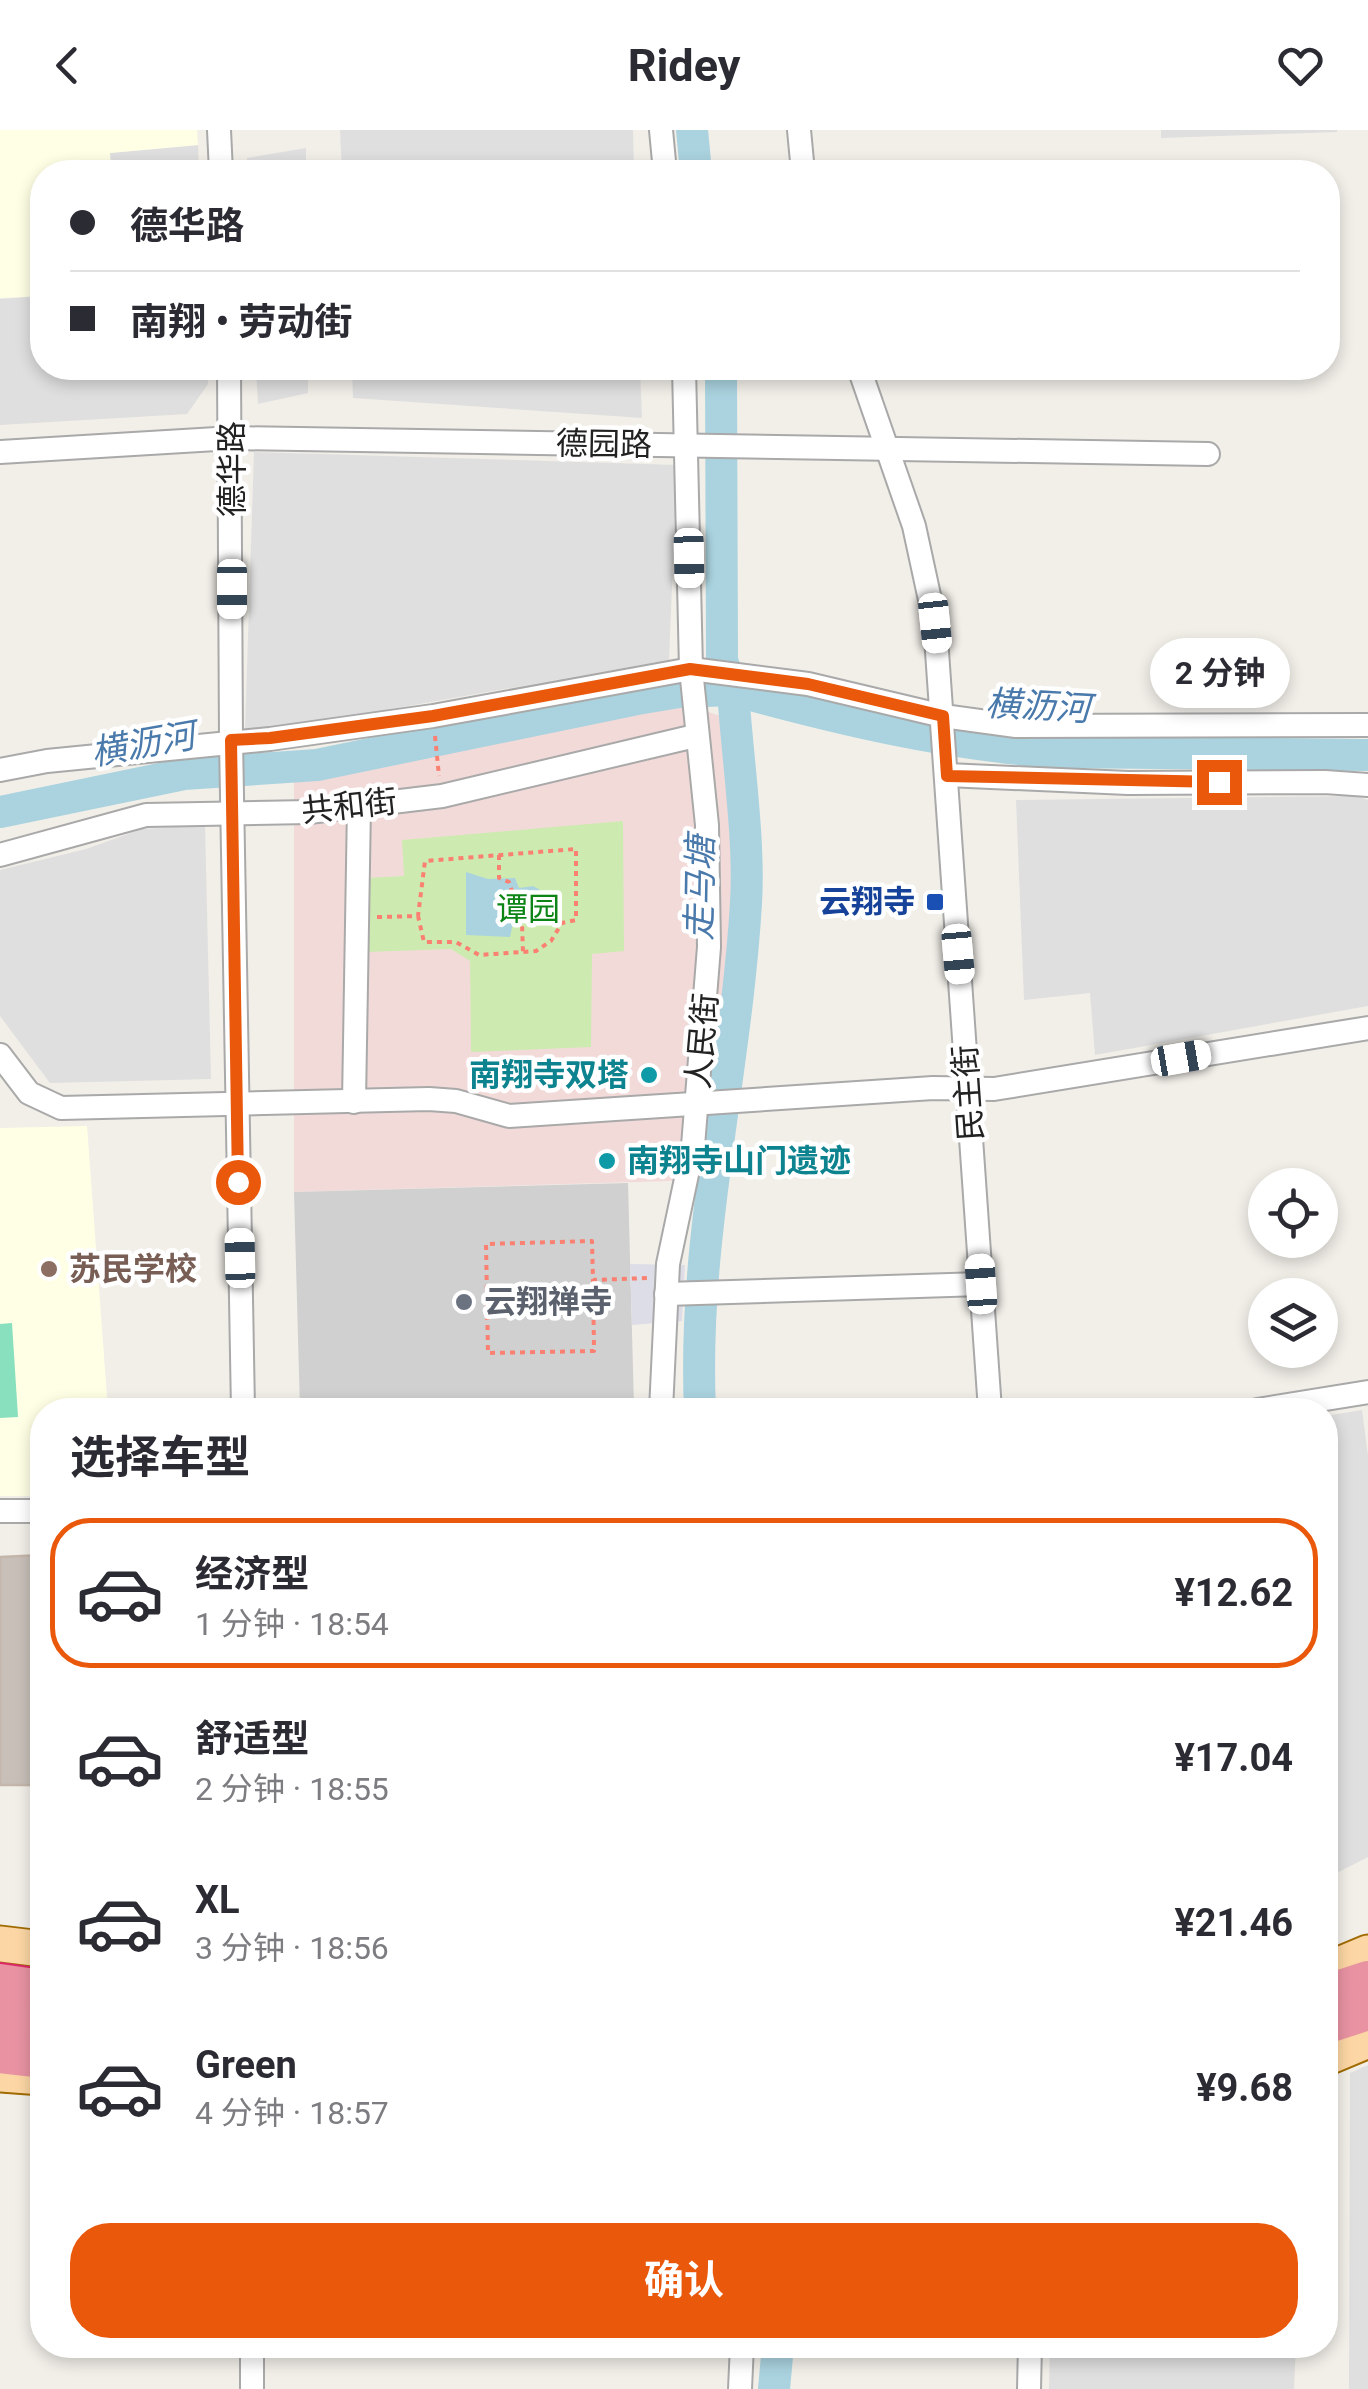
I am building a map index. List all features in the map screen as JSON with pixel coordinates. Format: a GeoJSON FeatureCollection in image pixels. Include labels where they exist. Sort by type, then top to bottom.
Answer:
{"type":"FeatureCollection","features":[{"type":"Feature","properties":{"kind":"highway"},"geometry":{"type":"LineString","coordinates":[[0,1963],[30,1967]]}},
{"type":"Feature","properties":{"kind":"highway"},"geometry":{"type":"LineString","coordinates":[[1338,1991],[1368,1981]]}},
{"type":"Feature","properties":{"kind":"highway"},"geometry":{"type":"LineString","coordinates":[[0,1984],[30,1988]]}},
{"type":"Feature","properties":{"kind":"highway"},"geometry":{"type":"LineString","coordinates":[[1338,2020],[1368,2010]]}},
{"type":"Feature","properties":{"kind":"highway"},"geometry":{"type":"LineString","coordinates":[[0,2020],[30,2024]]}},
{"type":"Feature","properties":{"kind":"highway"},"geometry":{"type":"LineString","coordinates":[[0,2052],[30,2056]]}},
{"type":"Feature","properties":{"kind":"main road"},"geometry":{"type":"LineString","coordinates":[[0,1944],[30,1948]]}},
{"type":"Feature","properties":{"kind":"main road"},"geometry":{"type":"LineString","coordinates":[[1338,1965],[1368,1953]]}},
{"type":"Feature","properties":{"kind":"main road"},"geometry":{"type":"LineString","coordinates":[[1338,2053],[1368,2040]]}},
{"type":"Feature","properties":{"kind":"main road"},"geometry":{"type":"LineString","coordinates":[[0,2074],[30,2077]]}},
{"type":"Feature","properties":{"kind":"street"},"geometry":{"type":"LineString","coordinates":[[218,130],[219,160]]}},
{"type":"Feature","properties":{"kind":"street"},"geometry":{"type":"LineString","coordinates":[[661,130],[664,160]]}},
{"type":"Feature","properties":{"kind":"street"},"geometry":{"type":"LineString","coordinates":[[799,130],[802,160]]}},
{"type":"Feature","properties":{"kind":"street","name":"德华路"},"geometry":{"type":"LineString","coordinates":[[230,380],[231,740],[243,1398]]}},
{"type":"Feature","properties":{"kind":"street","name":"人民街"},"geometry":{"type":"LineString","coordinates":[[663,1398],[681,1290],[689,1172],[715,1103],[707,825],[693,711],[698,676],[684,380]]}},
{"type":"Feature","properties":{"kind":"street"},"geometry":{"type":"LineString","coordinates":[[862,380],[914,526],[931,594],[943,716]]}},
{"type":"Feature","properties":{"kind":"street","name":"德园路"},"geometry":{"type":"LineString","coordinates":[[0,452],[232,438],[1208,454]]}},
{"type":"Feature","properties":{"kind":"street"},"geometry":{"type":"LineString","coordinates":[[0,770],[270,738],[698,676],[740,674],[808,684],[943,716],[1016,726],[1368,725]]}},
{"type":"Feature","properties":{"kind":"street","name":"民主街"},"geometry":{"type":"LineString","coordinates":[[943,716],[989,1398]]}},
{"type":"Feature","properties":{"kind":"street","name":"共和街"},"geometry":{"type":"LineString","coordinates":[[0,855],[132,818],[358,806],[493,786],[596,756],[695,736]]}},
{"type":"Feature","properties":{"kind":"street"},"geometry":{"type":"LineString","coordinates":[[947,776],[1368,785]]}},
{"type":"Feature","properties":{"kind":"street"},"geometry":{"type":"LineString","coordinates":[[354,1102],[358,806]]}},
{"type":"Feature","properties":{"kind":"street"},"geometry":{"type":"LineString","coordinates":[[0,1056],[29,1093],[61,1108],[445,1100],[509,1116],[933,1088],[994,1088],[1368,1028]]}},
{"type":"Feature","properties":{"kind":"street"},"geometry":{"type":"LineString","coordinates":[[681,1290],[981,1284]]}},
{"type":"Feature","properties":{"kind":"street"},"geometry":{"type":"LineString","coordinates":[[1331,1398],[1368,1392]]}},
{"type":"Feature","properties":{"kind":"street"},"geometry":{"type":"LineString","coordinates":[[0,1511],[30,1511]]}},
{"type":"Feature","properties":{"kind":"street"},"geometry":{"type":"LineString","coordinates":[[252,2358],[252,2389]]}},
{"type":"Feature","properties":{"kind":"street"},"geometry":{"type":"LineString","coordinates":[[740,2389],[741,2358]]}},
{"type":"Feature","properties":{"kind":"street"},"geometry":{"type":"LineString","coordinates":[[1029,2389],[1030,2358]]}},
{"type":"Feature","properties":{"kind":"path"},"geometry":{"type":"LineString","coordinates":[[433,716],[438,768]]}},
{"type":"Feature","properties":{"kind":"path"},"geometry":{"type":"LineString","coordinates":[[576,848],[576,920],[562,923],[551,942],[536,951],[479,955],[456,942],[424,942],[418,916],[425,861],[576,848]]}},
{"type":"Feature","properties":{"kind":"path"},"geometry":{"type":"LineString","coordinates":[[499,855],[499,878],[509,882],[522,924],[523,952]]}},
{"type":"Feature","properties":{"kind":"path"},"geometry":{"type":"LineString","coordinates":[[357,917],[418,916]]}},
{"type":"Feature","properties":{"kind":"path"},"geometry":{"type":"LineString","coordinates":[[592,1242],[593,1280],[594,1351],[488,1353],[486,1244],[592,1242]]}},
{"type":"Feature","properties":{"kind":"path"},"geometry":{"type":"LineString","coordinates":[[593,1280],[681,1290]]}},
{"type":"Feature","properties":{"kind":"shaded area"},"geometry":{"type":"Polygon","coordinates":[[[0,130],[197,130],[198,145],[110,153],[110,160],[30,160],[30,297],[0,298],[0,130]]]}},
{"type":"Feature","properties":{"kind":"shaded area"},"geometry":{"type":"Polygon","coordinates":[[[340,130],[633,130],[634,160],[341,160],[340,130]]]}},
{"type":"Feature","properties":{"kind":"shaded area"},"geometry":{"type":"Polygon","coordinates":[[[1161,130],[1337,130],[1337,132],[1161,138],[1161,130]]]}},
{"type":"Feature","properties":{"kind":"shaded area"},"geometry":{"type":"Polygon","coordinates":[[[198,145],[199,160],[110,160],[110,153],[198,145]]]}},
{"type":"Feature","properties":{"kind":"shaded area"},"geometry":{"type":"Polygon","coordinates":[[[306,148],[306,160],[247,158],[306,148]]]}},
{"type":"Feature","properties":{"kind":"shaded area"},"geometry":{"type":"Polygon","coordinates":[[[30,297],[30,380],[208,380],[208,384],[187,414],[0,425],[0,299],[30,297]]]}},
{"type":"Feature","properties":{"kind":"shaded area"},"geometry":{"type":"Polygon","coordinates":[[[257,380],[308,380],[308,393],[258,404],[257,380]]]}},
{"type":"Feature","properties":{"kind":"shaded area"},"geometry":{"type":"Polygon","coordinates":[[[352,380],[640,380],[642,418],[353,398],[352,380]]]}},
{"type":"Feature","properties":{"kind":"shaded area"},"geometry":{"type":"Polygon","coordinates":[[[254,452],[677,465],[669,660],[295,726],[245,730],[254,452]]]}},
{"type":"Feature","properties":{"kind":"shaded area"},"geometry":{"type":"Polygon","coordinates":[[[683,703],[723,717],[753,796],[705,1180],[294,1192],[294,779],[683,703]]]}},
{"type":"Feature","properties":{"kind":"shaded area"},"geometry":{"type":"Polygon","coordinates":[[[1356,796],[1368,800],[1368,1006],[1095,1055],[1090,993],[1024,1000],[1016,800],[1356,796]]]}},
{"type":"Feature","properties":{"kind":"shaded area"},"geometry":{"type":"Polygon","coordinates":[[[205,825],[211,1079],[50,1083],[0,1016],[0,870],[86,849],[142,829],[205,825]]]}},
{"type":"Feature","properties":{"kind":"shaded area","name":"苏民学校"},"geometry":{"type":"Polygon","coordinates":[[[87,1126],[107,1398],[30,1398],[30,1496],[0,1496],[0,1128],[87,1126]]]}},
{"type":"Feature","properties":{"kind":"shaded area","name":"云翔禅寺"},"geometry":{"type":"Polygon","coordinates":[[[628,1183],[634,1398],[300,1398],[294,1192],[628,1183]]]}},
{"type":"Feature","properties":{"kind":"shaded area"},"geometry":{"type":"Polygon","coordinates":[[[630,1264],[685,1265],[682,1321],[632,1325],[630,1264]]]}},
{"type":"Feature","properties":{"kind":"shaded area"},"geometry":{"type":"Polygon","coordinates":[[[1362,1410],[1368,1456],[1368,1857],[1338,1872],[1338,1414],[1362,1410]]]}},
{"type":"Feature","properties":{"kind":"shaded area"},"geometry":{"type":"Polygon","coordinates":[[[1368,2065],[1368,2389],[1349,2389],[1350,2073],[1368,2065]]]}},
{"type":"Feature","properties":{"kind":"shaded area"},"geometry":{"type":"Polygon","coordinates":[[[1050,2358],[1295,2358],[1294,2389],[1049,2389],[1050,2358]]]}},
{"type":"Feature","properties":{"kind":"green space","name":"谭园"},"geometry":{"type":"Polygon","coordinates":[[[623,821],[624,951],[592,954],[591,1047],[471,1052],[470,961],[451,949],[365,952],[366,878],[404,876],[402,840],[623,821]]]}},
{"type":"Feature","properties":{"kind":"green space"},"geometry":{"type":"Polygon","coordinates":[[[12,1323],[18,1417],[0,1418],[0,1324],[12,1323]]]}},
{"type":"Feature","properties":{"kind":"water"},"geometry":{"type":"Polygon","coordinates":[[[466,872],[488,879],[515,878],[519,888],[533,886],[544,892],[545,912],[529,913],[513,923],[510,937],[466,935],[466,872]]]}},
{"type":"Feature","properties":{"kind":"building"},"geometry":{"type":"Polygon","coordinates":[[[30,1556],[30,1785],[0,1785],[0,1557],[30,1556]]]}},
{"type":"Feature","properties":{"kind":"waterway","name":"走马塘"},"geometry":{"type":"LineString","coordinates":[[692,130],[695,160]]}},
{"type":"Feature","properties":{"kind":"waterway","name":"走马塘"},"geometry":{"type":"LineString","coordinates":[[700,1398],[702,1283],[741,967],[747,878],[733,690],[722,661],[721,380]]}},
{"type":"Feature","properties":{"kind":"waterway","name":"横沥河"},"geometry":{"type":"LineString","coordinates":[[0,812],[184,774],[317,765],[679,692],[733,690],[890,728],[968,743],[1049,752],[1368,755]]}},
{"type":"Feature","properties":{"kind":"waterway","name":"走马塘"},"geometry":{"type":"LineString","coordinates":[[774,2389],[777,2358]]}},
{"type":"Feature","properties":{"kind":"place","name":"云翔寺"},"geometry":{"type":"Point","coordinates":[935,902]}},
{"type":"Feature","properties":{"kind":"place","name":"南翔寺双塔"},"geometry":{"type":"Point","coordinates":[649,1075]}},
{"type":"Feature","properties":{"kind":"place","name":"南翔寺山门遗迹"},"geometry":{"type":"Point","coordinates":[607,1161]}},
{"type":"Feature","properties":{"kind":"place","name":"苏民学校"},"geometry":{"type":"Point","coordinates":[49,1269]}},
{"type":"Feature","properties":{"kind":"place","name":"云翔禅寺"},"geometry":{"type":"Point","coordinates":[464,1302]}},
{"type":"Feature","properties":{"kind":"route"},"geometry":{"type":"LineString","coordinates":[[238,1182],[231,740],[433,716],[690,669],[808,684],[943,716],[947,776],[1219,782]]}}]}
